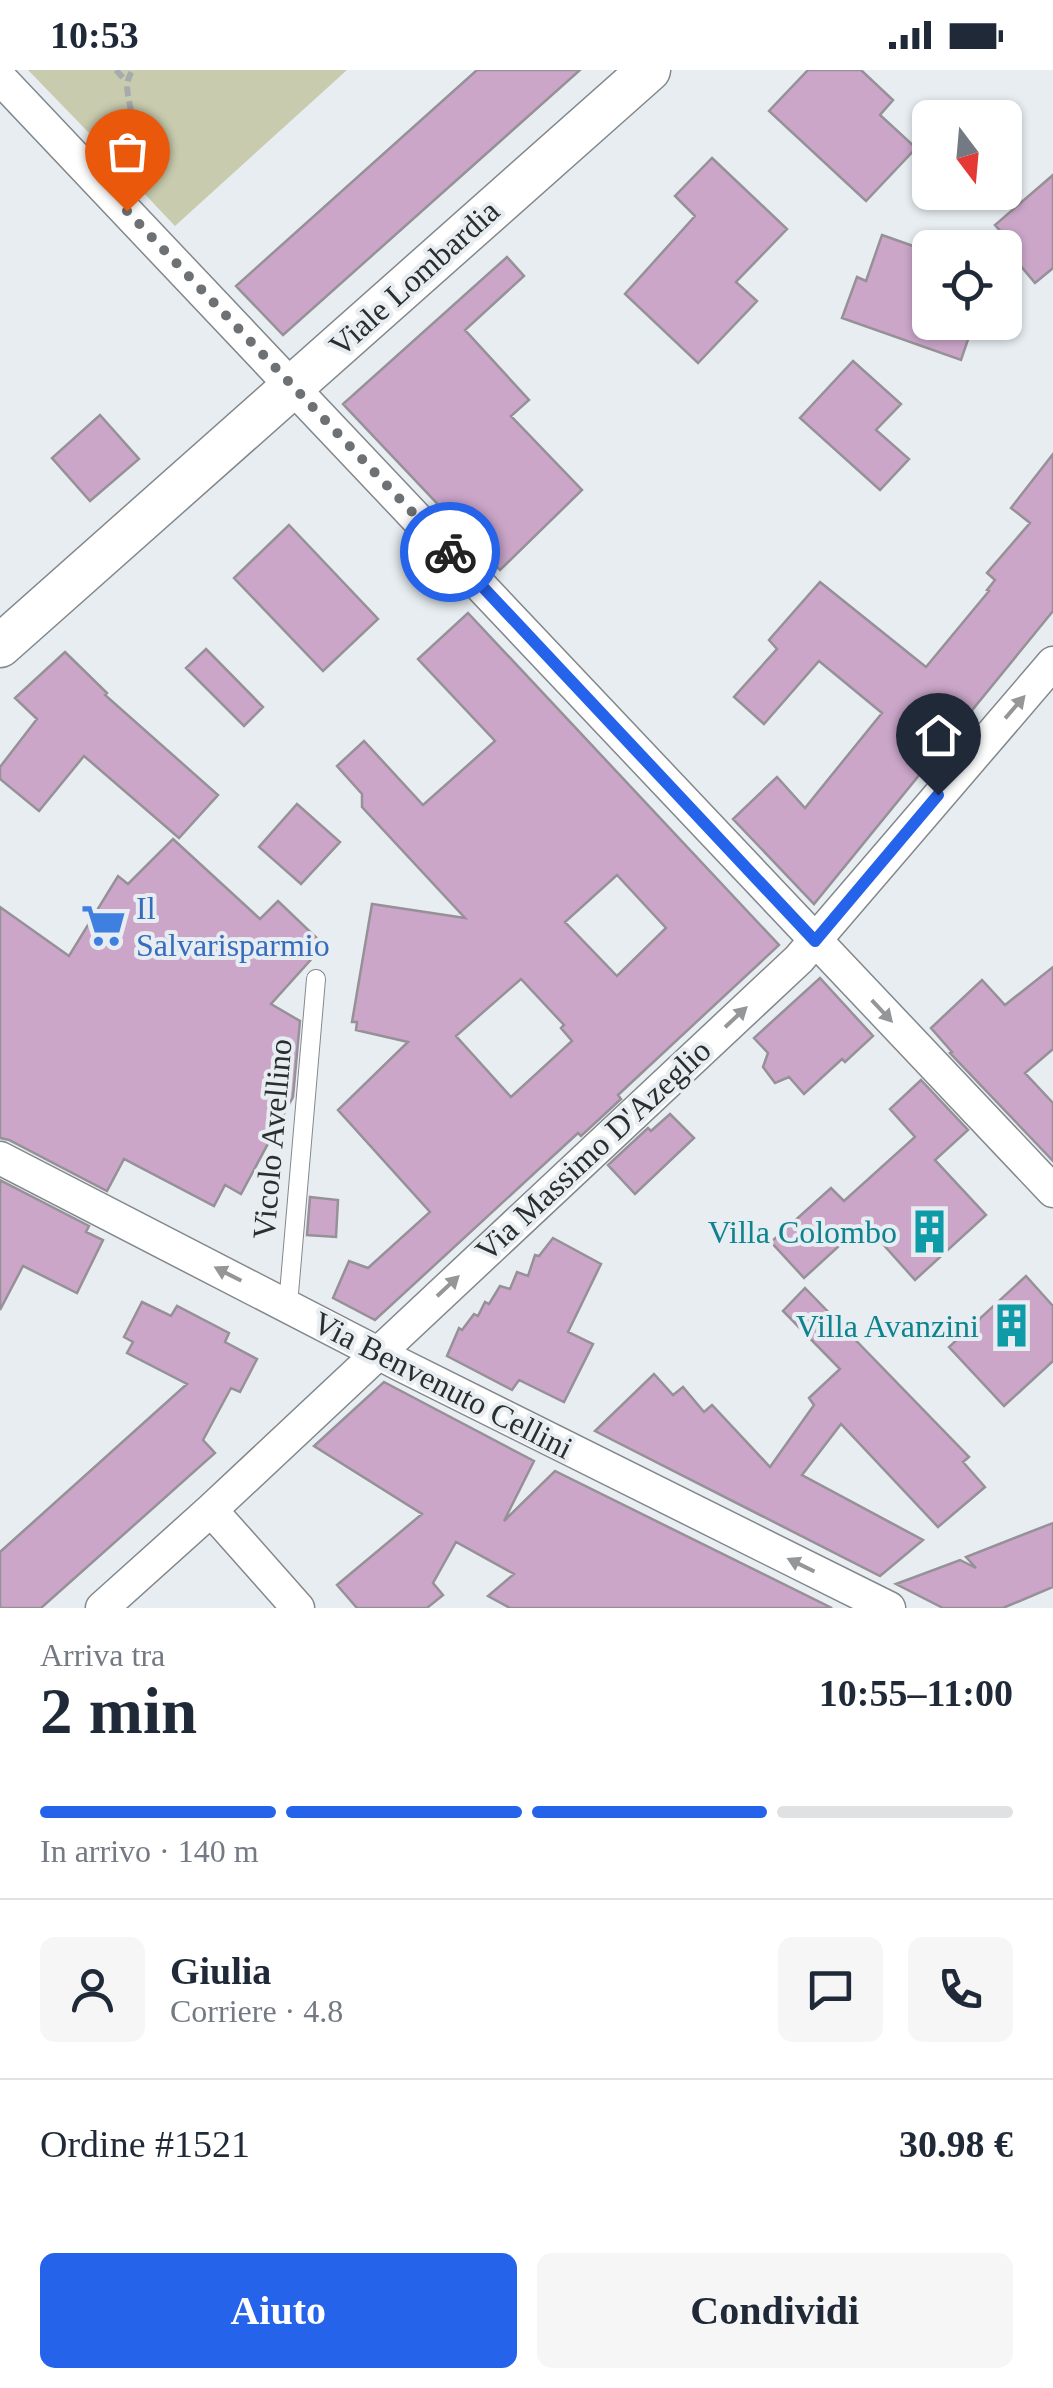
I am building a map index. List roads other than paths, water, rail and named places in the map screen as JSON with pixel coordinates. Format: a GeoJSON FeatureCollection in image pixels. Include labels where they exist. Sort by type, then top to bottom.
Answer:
{"type":"FeatureCollection","features":[{"type":"Feature","properties":{"kind":"street","name":"Viale Lombardia"},"geometry":{"type":"LineString","coordinates":[[0,646],[649,70]]}},
{"type":"Feature","properties":{"kind":"street"},"geometry":{"type":"LineString","coordinates":[[0,78],[1053,1191]]}},
{"type":"Feature","properties":{"kind":"street","name":"Via Massimo D'Azeglio"},"geometry":{"type":"LineString","coordinates":[[102,1608],[799,958],[1053,663]]}},
{"type":"Feature","properties":{"kind":"street","name":"Via Benvenuto Cellini"},"geometry":{"type":"LineString","coordinates":[[0,1158],[376,1353],[889,1608]]}},
{"type":"Feature","properties":{"kind":"street"},"geometry":{"type":"LineString","coordinates":[[211,1510],[298,1608]]}},
{"type":"Feature","properties":{"kind":"lane","name":"Vicolo Avellino"},"geometry":{"type":"LineString","coordinates":[[288,1305],[316,979]]}},
{"type":"Feature","properties":{"kind":"place","name":"Il Salvarisparmio"},"geometry":{"type":"Point","coordinates":[103,926]}},
{"type":"Feature","properties":{"kind":"place","name":"Villa Colombo"},"geometry":{"type":"Point","coordinates":[930,1232]}},
{"type":"Feature","properties":{"kind":"place","name":"Villa Avanzini"},"geometry":{"type":"Point","coordinates":[1012,1326]}}]}
